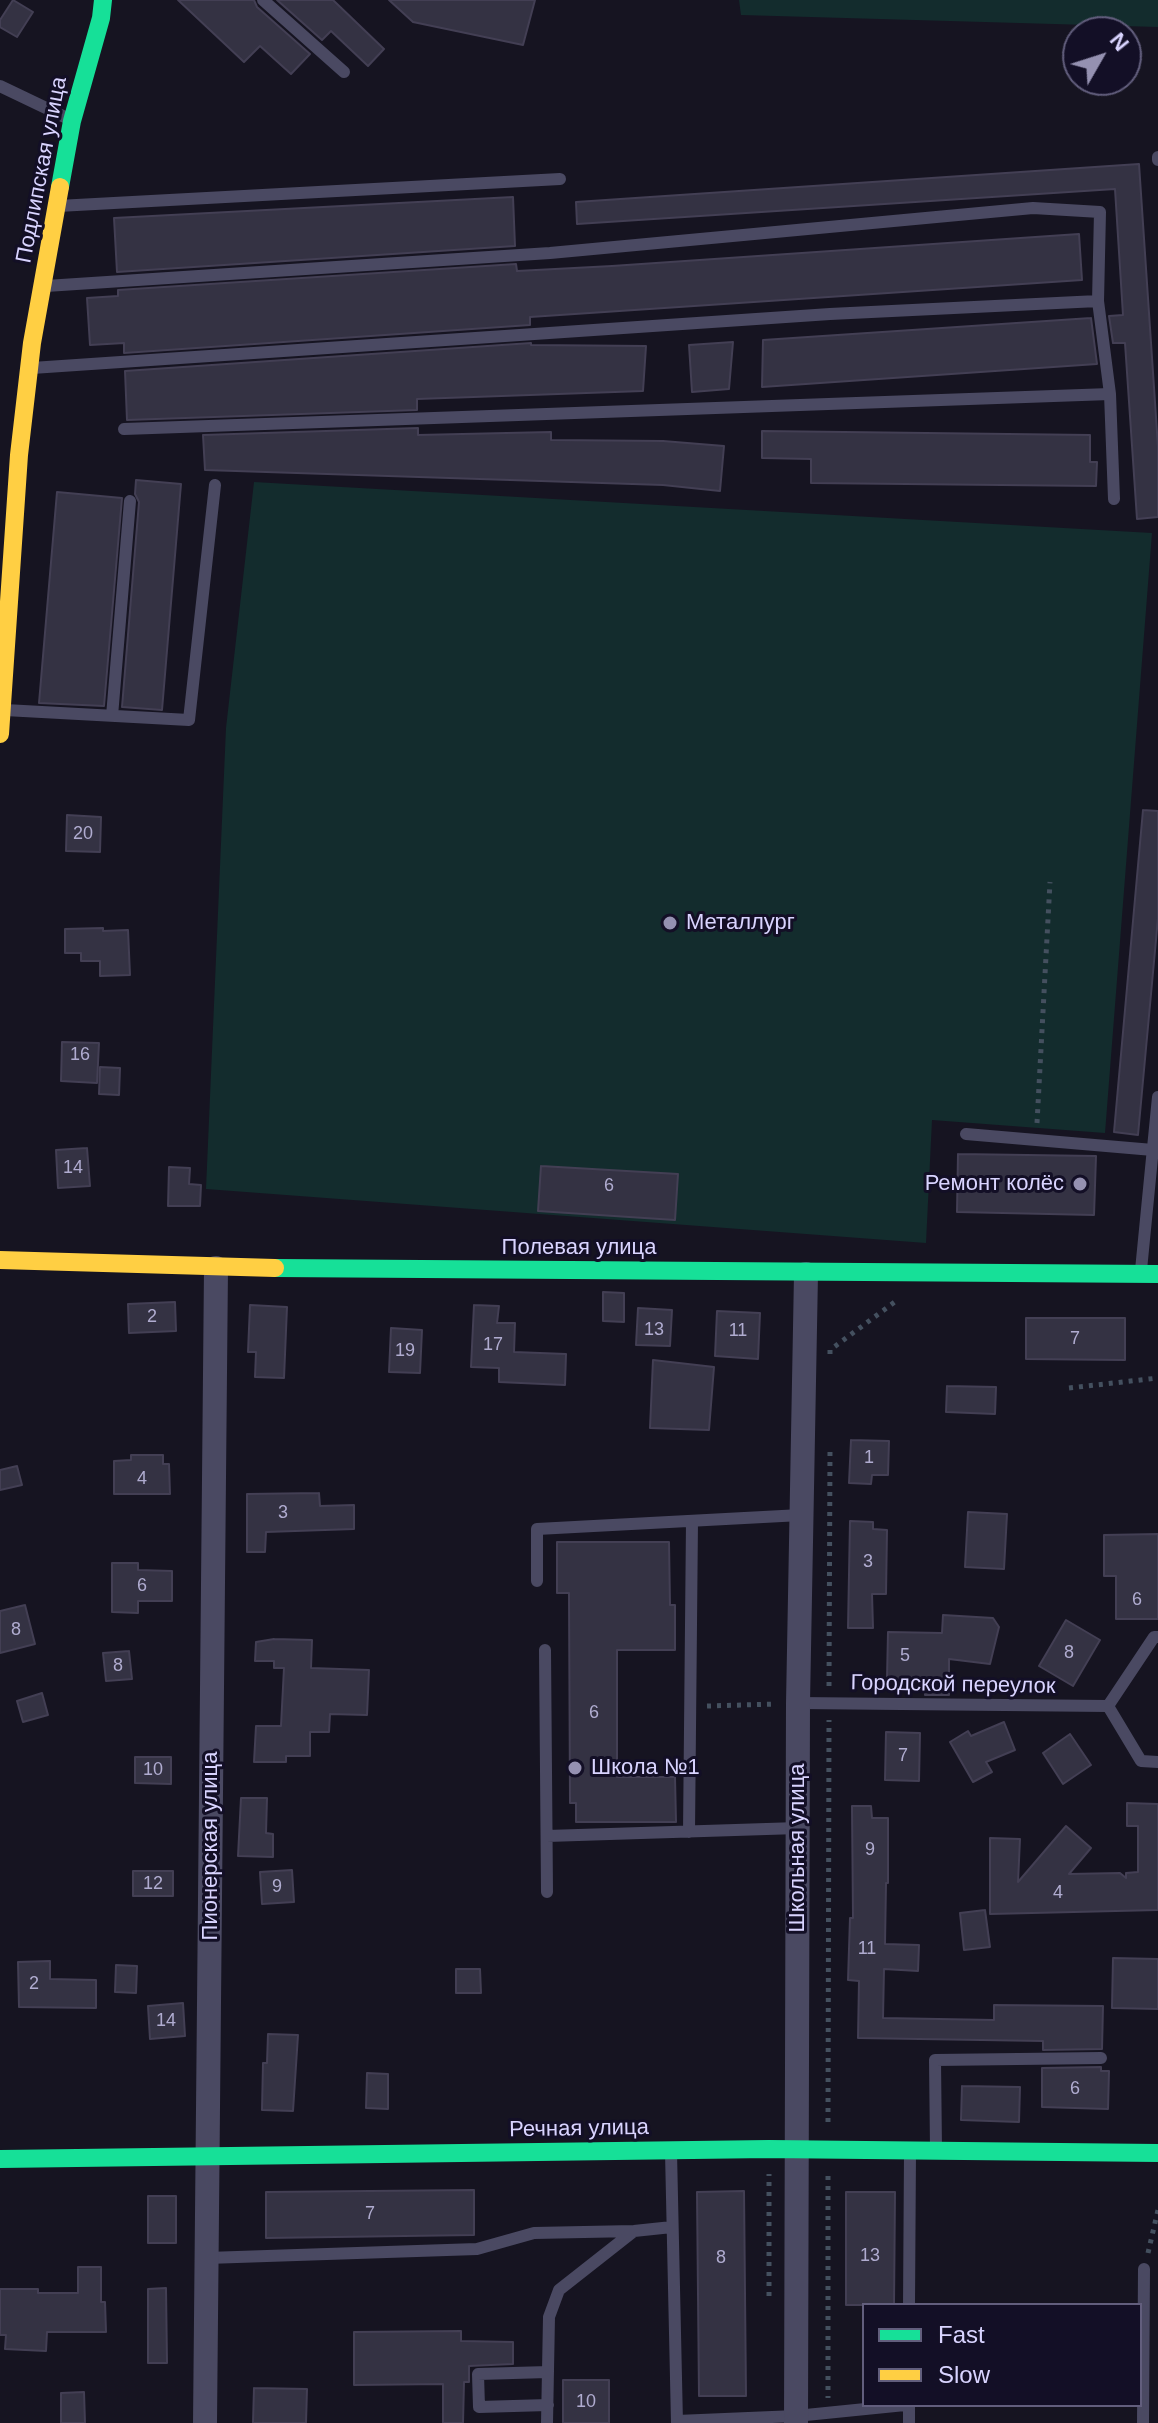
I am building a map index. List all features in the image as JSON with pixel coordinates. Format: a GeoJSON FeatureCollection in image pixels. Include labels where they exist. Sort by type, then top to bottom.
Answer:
{"type":"FeatureCollection","features":[{"type":"Feature","properties":{"kind":"street","name":"Подлипская улица"},"geometry":{"type":"LineString","coordinates":[[0,734],[15,454],[72,121],[101,18],[103,0]]}},
{"type":"Feature","properties":{"kind":"street","name":"Полевая улица"},"geometry":{"type":"LineString","coordinates":[[0,1260],[216,1268],[1150,1274]]}},
{"type":"Feature","properties":{"kind":"street","name":"Пионерская улица"},"geometry":{"type":"LineString","coordinates":[[205,2423],[216,1268]]}},
{"type":"Feature","properties":{"kind":"street","name":"Школьная улица"},"geometry":{"type":"LineString","coordinates":[[796,2420],[798,1703],[806,1274]]}},
{"type":"Feature","properties":{"kind":"street","name":"Речная улица"},"geometry":{"type":"LineString","coordinates":[[0,2159],[799,2149],[1158,2153]]}},
{"type":"Feature","properties":{"kind":"lane"},"geometry":{"type":"LineString","coordinates":[[263,0],[344,72]]}},
{"type":"Feature","properties":{"kind":"lane"},"geometry":{"type":"LineString","coordinates":[[0,86],[72,121]]}},
{"type":"Feature","properties":{"kind":"lane"},"geometry":{"type":"LineString","coordinates":[[58,206],[560,179]]}},
{"type":"Feature","properties":{"kind":"lane"},"geometry":{"type":"LineString","coordinates":[[43,286],[550,253],[1033,208],[1100,212],[1098,301],[1110,394],[1114,499]]}},
{"type":"Feature","properties":{"kind":"lane"},"geometry":{"type":"LineString","coordinates":[[29,368],[830,314],[1098,301]]}},
{"type":"Feature","properties":{"kind":"lane"},"geometry":{"type":"LineString","coordinates":[[124,429],[1110,394]]}},
{"type":"Feature","properties":{"kind":"lane"},"geometry":{"type":"LineString","coordinates":[[2,710],[189,720],[215,485]]}},
{"type":"Feature","properties":{"kind":"lane"},"geometry":{"type":"LineString","coordinates":[[112,716],[130,501]]}},
{"type":"Feature","properties":{"kind":"lane"},"geometry":{"type":"LineString","coordinates":[[1150,1274],[1153,1150],[1158,1097]]}},
{"type":"Feature","properties":{"kind":"lane"},"geometry":{"type":"LineString","coordinates":[[966,1134],[1153,1150]]}},
{"type":"Feature","properties":{"kind":"lane"},"geometry":{"type":"LineString","coordinates":[[537,1581],[537,1529],[801,1515]]}},
{"type":"Feature","properties":{"kind":"lane"},"geometry":{"type":"LineString","coordinates":[[689,1832],[692,1521]]}},
{"type":"Feature","properties":{"kind":"lane"},"geometry":{"type":"LineString","coordinates":[[1158,1637],[1154,1637],[1108,1706],[1141,1761],[1158,1762]]}},
{"type":"Feature","properties":{"kind":"lane"},"geometry":{"type":"LineString","coordinates":[[545,1650],[547,1892]]}},
{"type":"Feature","properties":{"kind":"lane","name":"Городской переулок"},"geometry":{"type":"LineString","coordinates":[[798,1703],[1108,1706]]}},
{"type":"Feature","properties":{"kind":"lane"},"geometry":{"type":"LineString","coordinates":[[547,1836],[798,1828]]}},
{"type":"Feature","properties":{"kind":"lane"},"geometry":{"type":"LineString","coordinates":[[936,2149],[935,2060],[1101,2058]]}},
{"type":"Feature","properties":{"kind":"lane"},"geometry":{"type":"LineString","coordinates":[[909,2303],[910,2149]]}},
{"type":"Feature","properties":{"kind":"lane"},"geometry":{"type":"LineString","coordinates":[[671,2152],[677,2422],[796,2420],[828,2413],[887,2407]]}},
{"type":"Feature","properties":{"kind":"lane"},"geometry":{"type":"LineString","coordinates":[[207,2258],[477,2249],[534,2233],[672,2227]]}},
{"type":"Feature","properties":{"kind":"lane"},"geometry":{"type":"LineString","coordinates":[[547,2423],[549,2317],[559,2290],[634,2231]]}},
{"type":"Feature","properties":{"kind":"lane"},"geometry":{"type":"LineString","coordinates":[[1143,2423],[1144,2269]]}},
{"type":"Feature","properties":{"kind":"lane"},"geometry":{"type":"LineString","coordinates":[[548,2372],[478,2374],[479,2407],[548,2405]]}},
{"type":"Feature","properties":{"kind":"path"},"geometry":{"type":"LineString","coordinates":[[1036,1140],[1050,882]]}},
{"type":"Feature","properties":{"kind":"path"},"geometry":{"type":"LineString","coordinates":[[830,1365],[830,1350],[899,1299]]}},
{"type":"Feature","properties":{"kind":"path"},"geometry":{"type":"LineString","coordinates":[[1069,1388],[1158,1378]]}},
{"type":"Feature","properties":{"kind":"path"},"geometry":{"type":"LineString","coordinates":[[828,2413],[830,1442]]}},
{"type":"Feature","properties":{"kind":"path"},"geometry":{"type":"LineString","coordinates":[[690,1706],[798,1703]]}},
{"type":"Feature","properties":{"kind":"path"},"geometry":{"type":"LineString","coordinates":[[1144,2269],[1158,2210]]}},
{"type":"Feature","properties":{"kind":"green space"},"geometry":{"type":"Polygon","coordinates":[[[739,0],[1158,0],[1158,27],[1142,27],[1142,16],[1062,16],[1062,24],[741,15],[739,0]]]}},
{"type":"Feature","properties":{"kind":"green space","name":"Металлург"},"geometry":{"type":"Polygon","coordinates":[[[254,482],[1152,533],[1105,1133],[932,1120],[926,1243],[206,1189],[226,728],[254,482]]]}},
{"type":"Feature","properties":{"kind":"building"},"geometry":{"type":"Polygon","coordinates":[[[13,0],[33,12],[17,37],[0,27],[0,20],[13,0]]]}},
{"type":"Feature","properties":{"kind":"building"},"geometry":{"type":"Polygon","coordinates":[[[178,0],[254,0],[257,7],[310,54],[291,74],[260,46],[244,62],[178,0]]]}},
{"type":"Feature","properties":{"kind":"building"},"geometry":{"type":"Polygon","coordinates":[[[277,0],[333,0],[384,49],[368,66],[331,31],[322,40],[277,0]]]}},
{"type":"Feature","properties":{"kind":"building"},"geometry":{"type":"Polygon","coordinates":[[[389,0],[535,0],[523,45],[413,22],[389,0]]]}},
{"type":"Feature","properties":{"kind":"building"},"geometry":{"type":"Polygon","coordinates":[[[1139,164],[1158,447],[1158,517],[1137,519],[1125,343],[1113,343],[1109,316],[1123,315],[1115,189],[577,224],[576,202],[1139,164]]]}},
{"type":"Feature","properties":{"kind":"building"},"geometry":{"type":"Polygon","coordinates":[[[513,197],[515,246],[117,272],[114,218],[513,197]]]}},
{"type":"Feature","properties":{"kind":"building"},"geometry":{"type":"Polygon","coordinates":[[[1079,234],[1082,280],[530,317],[530,325],[124,353],[124,343],[90,345],[87,298],[118,296],[118,290],[516,264],[517,271],[612,266],[1079,234]]]}},
{"type":"Feature","properties":{"kind":"building"},"geometry":{"type":"Polygon","coordinates":[[[1091,318],[1097,364],[762,387],[763,340],[1091,318]]]}},
{"type":"Feature","properties":{"kind":"building"},"geometry":{"type":"Polygon","coordinates":[[[733,342],[729,389],[692,392],[689,345],[733,342]]]}},
{"type":"Feature","properties":{"kind":"building"},"geometry":{"type":"Polygon","coordinates":[[[531,343],[646,346],[643,391],[417,399],[417,410],[127,420],[125,371],[531,343]]]}},
{"type":"Feature","properties":{"kind":"building"},"geometry":{"type":"Polygon","coordinates":[[[418,428],[418,435],[551,432],[551,440],[663,441],[724,446],[720,491],[663,485],[205,470],[203,435],[418,428]]]}},
{"type":"Feature","properties":{"kind":"building"},"geometry":{"type":"Polygon","coordinates":[[[762,431],[1090,435],[1090,462],[1097,462],[1096,486],[811,483],[811,459],[762,458],[762,431]]]}},
{"type":"Feature","properties":{"kind":"building"},"geometry":{"type":"Polygon","coordinates":[[[136,480],[181,484],[162,710],[122,707],[139,502],[135,494],[136,480]]]}},
{"type":"Feature","properties":{"kind":"building"},"geometry":{"type":"Polygon","coordinates":[[[57,492],[122,498],[104,706],[39,703],[57,492]]]}},
{"type":"Feature","properties":{"kind":"building"},"geometry":{"type":"Polygon","coordinates":[[[1143,810],[1158,811],[1158,918],[1138,1135],[1114,1132],[1143,810]]]}},
{"type":"Feature","properties":{"kind":"building"},"geometry":{"type":"Polygon","coordinates":[[[67,815],[101,817],[100,852],[66,851],[67,815]]]}},
{"type":"Feature","properties":{"kind":"building"},"geometry":{"type":"Polygon","coordinates":[[[103,928],[103,931],[128,930],[130,975],[100,976],[100,961],[81,961],[81,953],[65,953],[65,929],[103,928]]]}},
{"type":"Feature","properties":{"kind":"building"},"geometry":{"type":"Polygon","coordinates":[[[62,1042],[99,1043],[97,1083],[61,1081],[62,1042]]]}},
{"type":"Feature","properties":{"kind":"building"},"geometry":{"type":"Polygon","coordinates":[[[100,1067],[120,1068],[119,1095],[99,1094],[100,1067]]]}},
{"type":"Feature","properties":{"kind":"building"},"geometry":{"type":"Polygon","coordinates":[[[87,1148],[90,1186],[58,1188],[56,1150],[87,1148]]]}},
{"type":"Feature","properties":{"kind":"building"},"geometry":{"type":"Polygon","coordinates":[[[958,1154],[1096,1156],[1094,1215],[957,1212],[958,1154]]]}},
{"type":"Feature","properties":{"kind":"building"},"geometry":{"type":"Polygon","coordinates":[[[541,1166],[678,1174],[675,1220],[538,1211],[541,1166]]]}},
{"type":"Feature","properties":{"kind":"building"},"geometry":{"type":"Polygon","coordinates":[[[169,1167],[190,1168],[189,1184],[201,1185],[200,1206],[168,1206],[169,1167]]]}},
{"type":"Feature","properties":{"kind":"building"},"geometry":{"type":"Polygon","coordinates":[[[603,1292],[624,1293],[624,1322],[603,1321],[603,1292]]]}},
{"type":"Feature","properties":{"kind":"building"},"geometry":{"type":"Polygon","coordinates":[[[175,1302],[176,1331],[129,1333],[128,1304],[175,1302]]]}},
{"type":"Feature","properties":{"kind":"building"},"geometry":{"type":"Polygon","coordinates":[[[250,1305],[287,1307],[284,1378],[255,1377],[256,1352],[248,1352],[250,1305]]]}},
{"type":"Feature","properties":{"kind":"building"},"geometry":{"type":"Polygon","coordinates":[[[474,1305],[499,1306],[497,1323],[515,1323],[514,1352],[566,1354],[565,1385],[499,1382],[499,1368],[471,1367],[474,1305]]]}},
{"type":"Feature","properties":{"kind":"building"},"geometry":{"type":"Polygon","coordinates":[[[638,1308],[672,1310],[670,1346],[636,1345],[638,1308]]]}},
{"type":"Feature","properties":{"kind":"building"},"geometry":{"type":"Polygon","coordinates":[[[717,1311],[760,1313],[758,1359],[715,1356],[717,1311]]]}},
{"type":"Feature","properties":{"kind":"building"},"geometry":{"type":"Polygon","coordinates":[[[1026,1318],[1125,1318],[1125,1360],[1026,1359],[1026,1318]]]}},
{"type":"Feature","properties":{"kind":"building"},"geometry":{"type":"Polygon","coordinates":[[[391,1328],[422,1330],[420,1373],[389,1372],[391,1328]]]}},
{"type":"Feature","properties":{"kind":"building"},"geometry":{"type":"Polygon","coordinates":[[[653,1360],[714,1367],[709,1430],[650,1428],[653,1360]]]}},
{"type":"Feature","properties":{"kind":"building"},"geometry":{"type":"Polygon","coordinates":[[[947,1386],[996,1387],[995,1414],[946,1412],[947,1386]]]}},
{"type":"Feature","properties":{"kind":"building"},"geometry":{"type":"Polygon","coordinates":[[[851,1440],[889,1441],[888,1475],[872,1475],[871,1484],[849,1483],[851,1440]]]}},
{"type":"Feature","properties":{"kind":"building"},"geometry":{"type":"Polygon","coordinates":[[[131,1455],[163,1455],[163,1464],[169,1464],[170,1494],[114,1494],[114,1461],[131,1460],[131,1455]]]}},
{"type":"Feature","properties":{"kind":"building"},"geometry":{"type":"Polygon","coordinates":[[[17,1466],[22,1485],[0,1490],[0,1470],[17,1466]]]}},
{"type":"Feature","properties":{"kind":"building"},"geometry":{"type":"Polygon","coordinates":[[[319,1493],[320,1506],[354,1505],[354,1529],[266,1532],[265,1552],[247,1552],[247,1494],[319,1493]]]}},
{"type":"Feature","properties":{"kind":"building"},"geometry":{"type":"Polygon","coordinates":[[[968,1512],[1007,1514],[1004,1569],[965,1567],[968,1512]]]}},
{"type":"Feature","properties":{"kind":"building"},"geometry":{"type":"Polygon","coordinates":[[[850,1521],[873,1522],[873,1529],[887,1530],[886,1594],[872,1594],[873,1628],[848,1628],[850,1521]]]}},
{"type":"Feature","properties":{"kind":"building"},"geometry":{"type":"Polygon","coordinates":[[[1158,1534],[1158,1619],[1116,1619],[1116,1576],[1104,1576],[1104,1535],[1158,1534]]]}},
{"type":"Feature","properties":{"kind":"building"},"geometry":{"type":"Polygon","coordinates":[[[557,1542],[669,1542],[670,1605],[675,1605],[675,1650],[617,1650],[617,1777],[675,1777],[676,1822],[576,1822],[576,1803],[570,1803],[569,1593],[557,1593],[557,1542]]]}},
{"type":"Feature","properties":{"kind":"building"},"geometry":{"type":"Polygon","coordinates":[[[112,1563],[138,1563],[138,1570],[172,1571],[172,1601],[138,1601],[138,1613],[112,1612],[112,1563]]]}},
{"type":"Feature","properties":{"kind":"building"},"geometry":{"type":"Polygon","coordinates":[[[25,1605],[35,1644],[0,1653],[0,1611],[25,1605]]]}},
{"type":"Feature","properties":{"kind":"building"},"geometry":{"type":"Polygon","coordinates":[[[943,1615],[993,1618],[999,1627],[990,1664],[949,1659],[949,1695],[925,1695],[925,1680],[887,1679],[888,1632],[942,1633],[943,1615]]]}},
{"type":"Feature","properties":{"kind":"building"},"geometry":{"type":"Polygon","coordinates":[[[1066,1620],[1100,1640],[1073,1686],[1039,1666],[1066,1620]]]}},
{"type":"Feature","properties":{"kind":"building"},"geometry":{"type":"Polygon","coordinates":[[[312,1640],[311,1668],[369,1670],[367,1715],[330,1714],[329,1732],[310,1732],[310,1756],[286,1756],[286,1762],[254,1762],[256,1726],[281,1726],[284,1668],[274,1668],[274,1661],[255,1661],[256,1642],[312,1640]]]}},
{"type":"Feature","properties":{"kind":"building"},"geometry":{"type":"Polygon","coordinates":[[[129,1651],[132,1679],[106,1681],[103,1653],[129,1651]]]}},
{"type":"Feature","properties":{"kind":"building"},"geometry":{"type":"Polygon","coordinates":[[[42,1693],[48,1715],[23,1722],[17,1701],[42,1693]]]}},
{"type":"Feature","properties":{"kind":"building"},"geometry":{"type":"Polygon","coordinates":[[[1004,1722],[1015,1750],[986,1762],[992,1772],[973,1782],[950,1742],[968,1731],[971,1736],[1004,1722]]]}},
{"type":"Feature","properties":{"kind":"building"},"geometry":{"type":"Polygon","coordinates":[[[886,1732],[920,1733],[919,1781],[885,1780],[886,1732]]]}},
{"type":"Feature","properties":{"kind":"building"},"geometry":{"type":"Polygon","coordinates":[[[1070,1734],[1091,1765],[1063,1784],[1043,1753],[1070,1734]]]}},
{"type":"Feature","properties":{"kind":"building"},"geometry":{"type":"Polygon","coordinates":[[[135,1757],[171,1757],[171,1784],[135,1783],[135,1757]]]}},
{"type":"Feature","properties":{"kind":"building"},"geometry":{"type":"Polygon","coordinates":[[[241,1798],[267,1798],[266,1833],[273,1834],[273,1857],[238,1856],[241,1798]]]}},
{"type":"Feature","properties":{"kind":"building"},"geometry":{"type":"Polygon","coordinates":[[[1127,1803],[1158,1804],[1158,1910],[990,1914],[990,1838],[1020,1839],[1018,1882],[1066,1826],[1091,1848],[1069,1874],[1120,1873],[1126,1878],[1126,1873],[1138,1872],[1138,1826],[1127,1826],[1127,1803]]]}},
{"type":"Feature","properties":{"kind":"building"},"geometry":{"type":"Polygon","coordinates":[[[852,1806],[871,1806],[872,1818],[888,1818],[885,1944],[919,1945],[918,1971],[884,1969],[883,2018],[994,2020],[994,2005],[1103,2006],[1102,2049],[1043,2050],[1043,2041],[858,2038],[859,1981],[848,1980],[850,1918],[853,1918],[852,1806]]]}},
{"type":"Feature","properties":{"kind":"building"},"geometry":{"type":"Polygon","coordinates":[[[292,1870],[294,1902],[262,1904],[260,1872],[292,1870]]]}},
{"type":"Feature","properties":{"kind":"building"},"geometry":{"type":"Polygon","coordinates":[[[133,1871],[173,1871],[173,1896],[133,1896],[133,1871]]]}},
{"type":"Feature","properties":{"kind":"building"},"geometry":{"type":"Polygon","coordinates":[[[985,1910],[990,1947],[964,1950],[960,1913],[985,1910]]]}},
{"type":"Feature","properties":{"kind":"building"},"geometry":{"type":"Polygon","coordinates":[[[1113,1958],[1158,1959],[1158,2009],[1112,2008],[1113,1958]]]}},
{"type":"Feature","properties":{"kind":"building"},"geometry":{"type":"Polygon","coordinates":[[[50,1961],[50,1979],[96,1980],[96,2008],[19,2007],[18,1962],[50,1961]]]}},
{"type":"Feature","properties":{"kind":"building"},"geometry":{"type":"Polygon","coordinates":[[[116,1965],[137,1966],[136,1993],[115,1992],[116,1965]]]}},
{"type":"Feature","properties":{"kind":"building"},"geometry":{"type":"Polygon","coordinates":[[[456,1969],[480,1969],[481,1993],[456,1993],[456,1969]]]}},
{"type":"Feature","properties":{"kind":"building"},"geometry":{"type":"Polygon","coordinates":[[[183,2003],[185,2036],[150,2039],[148,2006],[183,2003]]]}},
{"type":"Feature","properties":{"kind":"building"},"geometry":{"type":"Polygon","coordinates":[[[268,2034],[298,2035],[293,2111],[262,2110],[263,2063],[267,2063],[268,2034]]]}},
{"type":"Feature","properties":{"kind":"building"},"geometry":{"type":"Polygon","coordinates":[[[1101,2067],[1101,2071],[1109,2071],[1108,2109],[1042,2107],[1042,2068],[1101,2067]]]}},
{"type":"Feature","properties":{"kind":"building"},"geometry":{"type":"Polygon","coordinates":[[[367,2073],[388,2074],[388,2109],[366,2108],[367,2073]]]}},
{"type":"Feature","properties":{"kind":"building"},"geometry":{"type":"Polygon","coordinates":[[[962,2086],[1020,2087],[1019,2122],[961,2120],[962,2086]]]}},
{"type":"Feature","properties":{"kind":"building"},"geometry":{"type":"Polygon","coordinates":[[[474,2190],[474,2235],[266,2238],[266,2192],[474,2190]]]}},
{"type":"Feature","properties":{"kind":"building"},"geometry":{"type":"Polygon","coordinates":[[[744,2191],[746,2396],[699,2396],[697,2192],[744,2191]]]}},
{"type":"Feature","properties":{"kind":"building"},"geometry":{"type":"Polygon","coordinates":[[[846,2192],[895,2192],[894,2303],[846,2305],[846,2192]]]}},
{"type":"Feature","properties":{"kind":"building"},"geometry":{"type":"Polygon","coordinates":[[[148,2196],[176,2196],[176,2243],[148,2243],[148,2196]]]}},
{"type":"Feature","properties":{"kind":"building"},"geometry":{"type":"Polygon","coordinates":[[[78,2267],[101,2267],[101,2302],[105,2302],[106,2332],[47,2332],[46,2351],[5,2349],[6,2335],[0,2335],[0,2289],[78,2293],[78,2267]]]}},
{"type":"Feature","properties":{"kind":"building"},"geometry":{"type":"Polygon","coordinates":[[[166,2288],[167,2363],[148,2363],[148,2289],[166,2288]]]}},
{"type":"Feature","properties":{"kind":"building"},"geometry":{"type":"Polygon","coordinates":[[[461,2331],[461,2341],[513,2342],[513,2364],[469,2366],[469,2382],[464,2382],[463,2423],[443,2423],[443,2384],[354,2385],[354,2332],[461,2331]]]}},
{"type":"Feature","properties":{"kind":"building"},"geometry":{"type":"Polygon","coordinates":[[[563,2380],[609,2380],[609,2423],[563,2423],[563,2380]]]}},
{"type":"Feature","properties":{"kind":"building"},"geometry":{"type":"Polygon","coordinates":[[[254,2388],[307,2389],[306,2423],[253,2423],[254,2388]]]}},
{"type":"Feature","properties":{"kind":"building"},"geometry":{"type":"Polygon","coordinates":[[[84,2392],[85,2423],[61,2423],[61,2393],[84,2392]]]}},
{"type":"Feature","properties":{"kind":"traffic: fast"},"geometry":{"type":"LineString","coordinates":[[60,187],[72,121],[101,18],[103,0]]}},
{"type":"Feature","properties":{"kind":"traffic: fast"},"geometry":{"type":"LineString","coordinates":[[275,1268],[1158,1274]]}},
{"type":"Feature","properties":{"kind":"traffic: fast"},"geometry":{"type":"LineString","coordinates":[[0,2159],[769,2149],[1158,2153]]}},
{"type":"Feature","properties":{"kind":"traffic: slow"},"geometry":{"type":"LineString","coordinates":[[0,734],[19,455],[32,343],[60,187]]}},
{"type":"Feature","properties":{"kind":"traffic: slow"},"geometry":{"type":"LineString","coordinates":[[0,1260],[275,1268]]}},
{"type":"Feature","properties":{"kind":"place","name":"Металлург"},"geometry":{"type":"Point","coordinates":[670,923]}},
{"type":"Feature","properties":{"kind":"place","name":"Ремонт колёс"},"geometry":{"type":"Point","coordinates":[1080,1184]}},
{"type":"Feature","properties":{"kind":"place","name":"Школа №1"},"geometry":{"type":"Point","coordinates":[575,1768]}}]}
